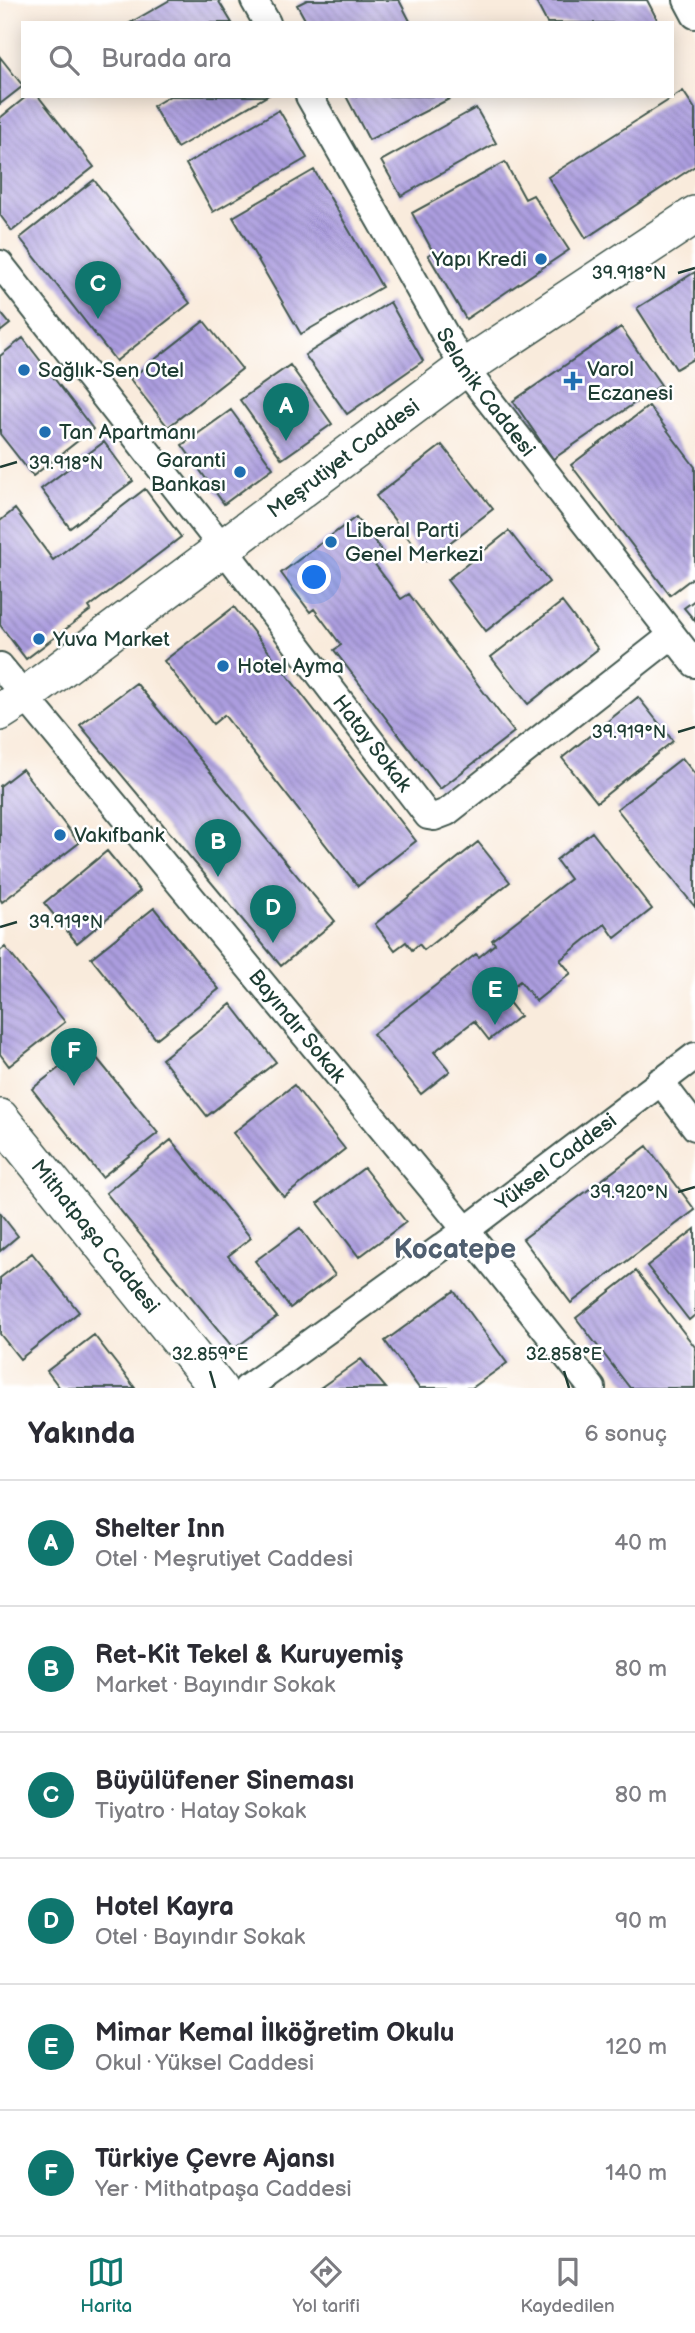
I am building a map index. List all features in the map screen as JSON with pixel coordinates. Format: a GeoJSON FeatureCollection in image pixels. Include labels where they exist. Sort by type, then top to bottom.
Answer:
{"type":"FeatureCollection","features":[{"type":"Feature","properties":{"kind":"main road","name":"Meşrutiyet Caddesi"},"geometry":{"type":"LineString","coordinates":[[13,704],[464,368],[695,215]]}},
{"type":"Feature","properties":{"kind":"main road","name":"Mithatpaşa Caddesi"},"geometry":{"type":"LineString","coordinates":[[0,1118],[218,1388]]}},
{"type":"Feature","properties":{"kind":"street"},"geometry":{"type":"LineString","coordinates":[[254,0],[266,21]]}},
{"type":"Feature","properties":{"kind":"street"},"geometry":{"type":"LineString","coordinates":[[687,0],[695,16]]}},
{"type":"Feature","properties":{"kind":"street","name":"Selanik Caddesi"},"geometry":{"type":"LineString","coordinates":[[310,98],[464,368],[695,664]]}},
{"type":"Feature","properties":{"kind":"street","name":"Hatay Sokak"},"geometry":{"type":"LineString","coordinates":[[0,264],[223,548],[428,816],[434,817],[447,812],[671,636]]}},
{"type":"Feature","properties":{"kind":"street","name":"Bayındır Sokak"},"geometry":{"type":"LineString","coordinates":[[0,666],[13,704],[270,995],[466,1230],[593,1388]]}},
{"type":"Feature","properties":{"kind":"street","name":"Yüksel Caddesi"},"geometry":{"type":"LineString","coordinates":[[247,1388],[466,1230],[695,1056]]}},
{"type":"Feature","properties":{"kind":"street"},"geometry":{"type":"LineString","coordinates":[[660,1081],[695,1126]]}},
{"type":"Feature","properties":{"kind":"building"},"geometry":{"type":"Polygon","coordinates":[[[170,0],[218,0],[231,21],[133,21],[170,0]]]}},
{"type":"Feature","properties":{"kind":"building"},"geometry":{"type":"Polygon","coordinates":[[[307,0],[399,0],[410,21],[306,21],[297,5],[307,0]]]}},
{"type":"Feature","properties":{"kind":"building"},"geometry":{"type":"Polygon","coordinates":[[[535,0],[647,0],[658,21],[546,21],[535,0]]]}},
{"type":"Feature","properties":{"kind":"building"},"geometry":{"type":"Polygon","coordinates":[[[0,57],[21,83],[21,88],[0,104],[0,57]]]}},
{"type":"Feature","properties":{"kind":"building"},"geometry":{"type":"Polygon","coordinates":[[[683,91],[695,109],[695,166],[586,238],[548,177],[683,91]]]}},
{"type":"Feature","properties":{"kind":"building"},"geometry":{"type":"Polygon","coordinates":[[[25,98],[40,98],[94,167],[12,231],[0,215],[0,118],[25,98]]]}},
{"type":"Feature","properties":{"kind":"building"},"geometry":{"type":"Polygon","coordinates":[[[167,98],[264,98],[177,148],[153,106],[167,98]]]}},
{"type":"Feature","properties":{"kind":"building"},"geometry":{"type":"Polygon","coordinates":[[[347,98],[451,98],[369,140],[347,98]]]}},
{"type":"Feature","properties":{"kind":"building"},"geometry":{"type":"Polygon","coordinates":[[[476,108],[496,143],[401,196],[381,161],[476,108]]]}},
{"type":"Feature","properties":{"kind":"building"},"geometry":{"type":"Polygon","coordinates":[[[279,110],[307,158],[213,212],[186,164],[279,110]]]}},
{"type":"Feature","properties":{"kind":"building"},"geometry":{"type":"Polygon","coordinates":[[[505,162],[525,199],[533,195],[569,250],[466,319],[428,255],[433,252],[412,213],[505,162]]]}},
{"type":"Feature","properties":{"kind":"building"},"geometry":{"type":"Polygon","coordinates":[[[314,170],[382,287],[301,334],[233,217],[314,170]]]}},
{"type":"Feature","properties":{"kind":"building"},"geometry":{"type":"Polygon","coordinates":[[[94,180],[190,303],[116,361],[20,238],[94,180]]]}},
{"type":"Feature","properties":{"kind":"building"},"geometry":{"type":"Polygon","coordinates":[[[695,272],[695,358],[676,369],[637,308],[695,272]]]}},
{"type":"Feature","properties":{"kind":"building"},"geometry":{"type":"Polygon","coordinates":[[[390,302],[423,361],[347,414],[305,355],[390,302]]]}},
{"type":"Feature","properties":{"kind":"building"},"geometry":{"type":"Polygon","coordinates":[[[0,312],[10,324],[0,332],[0,312]]]}},
{"type":"Feature","properties":{"kind":"building"},"geometry":{"type":"Polygon","coordinates":[[[204,321],[242,369],[168,427],[130,379],[204,321]]]}},
{"type":"Feature","properties":{"kind":"building"},"geometry":{"type":"Polygon","coordinates":[[[621,327],[661,385],[553,459],[513,401],[621,327]]]}},
{"type":"Feature","properties":{"kind":"building"},"geometry":{"type":"Polygon","coordinates":[[[23,338],[93,429],[33,476],[0,434],[0,356],[23,338]]]}},
{"type":"Feature","properties":{"kind":"building"},"geometry":{"type":"Polygon","coordinates":[[[290,365],[332,424],[282,459],[240,400],[290,365]]]}},
{"type":"Feature","properties":{"kind":"building"},"geometry":{"type":"Polygon","coordinates":[[[649,406],[695,467],[695,576],[670,595],[571,465],[649,406]]]}},
{"type":"Feature","properties":{"kind":"building"},"geometry":{"type":"Polygon","coordinates":[[[231,410],[273,468],[224,504],[182,445],[231,410]]]}},
{"type":"Feature","properties":{"kind":"building"},"geometry":{"type":"Polygon","coordinates":[[[104,442],[133,481],[70,528],[41,489],[104,442]]]}},
{"type":"Feature","properties":{"kind":"building"},"geometry":{"type":"Polygon","coordinates":[[[442,445],[493,509],[426,561],[376,496],[442,445]]]}},
{"type":"Feature","properties":{"kind":"building"},"geometry":{"type":"Polygon","coordinates":[[[145,489],[181,537],[26,659],[0,625],[0,521],[15,509],[53,560],[145,489]]]}},
{"type":"Feature","properties":{"kind":"building"},"geometry":{"type":"Polygon","coordinates":[[[356,517],[385,555],[374,563],[401,599],[409,594],[514,732],[440,789],[334,650],[341,645],[314,609],[310,612],[281,573],[356,517]]]}},
{"type":"Feature","properties":{"kind":"building"},"geometry":{"type":"Polygon","coordinates":[[[509,531],[549,582],[486,631],[447,580],[509,531]]]}},
{"type":"Feature","properties":{"kind":"building"},"geometry":{"type":"Polygon","coordinates":[[[695,600],[695,621],[684,608],[695,600]]]}},
{"type":"Feature","properties":{"kind":"building"},"geometry":{"type":"Polygon","coordinates":[[[562,602],[598,649],[528,704],[491,657],[562,602]]]}},
{"type":"Feature","properties":{"kind":"building"},"geometry":{"type":"Polygon","coordinates":[[[234,607],[416,841],[358,886],[224,715],[213,724],[164,661],[234,607]]]}},
{"type":"Feature","properties":{"kind":"building"},"geometry":{"type":"Polygon","coordinates":[[[136,683],[335,921],[281,966],[80,725],[136,683]]]}},
{"type":"Feature","properties":{"kind":"building"},"geometry":{"type":"Polygon","coordinates":[[[638,697],[673,741],[597,802],[562,758],[638,697]]]}},
{"type":"Feature","properties":{"kind":"building"},"geometry":{"type":"Polygon","coordinates":[[[682,758],[695,774],[695,907],[617,809],[682,758]]]}},
{"type":"Feature","properties":{"kind":"building"},"geometry":{"type":"Polygon","coordinates":[[[22,769],[79,843],[2,902],[0,786],[22,769]]]}},
{"type":"Feature","properties":{"kind":"building"},"geometry":{"type":"Polygon","coordinates":[[[592,832],[652,909],[615,938],[605,924],[560,960],[571,973],[536,1001],[520,981],[503,995],[520,1016],[489,1040],[474,1021],[434,1052],[450,1071],[421,1094],[373,1034],[476,954],[479,957],[495,944],[492,940],[570,879],[556,860],[592,832]]]}},
{"type":"Feature","properties":{"kind":"building"},"geometry":{"type":"Polygon","coordinates":[[[478,842],[510,882],[424,950],[419,944],[412,950],[406,942],[395,950],[375,924],[478,842]]]}},
{"type":"Feature","properties":{"kind":"building"},"geometry":{"type":"Polygon","coordinates":[[[107,851],[140,891],[77,943],[44,903],[107,851]]]}},
{"type":"Feature","properties":{"kind":"building"},"geometry":{"type":"Polygon","coordinates":[[[154,908],[219,989],[156,1039],[91,958],[154,908]]]}},
{"type":"Feature","properties":{"kind":"building"},"geometry":{"type":"Polygon","coordinates":[[[5,947],[65,1022],[9,1066],[0,1054],[0,951],[5,947]]]}},
{"type":"Feature","properties":{"kind":"building"},"geometry":{"type":"Polygon","coordinates":[[[231,1004],[276,1062],[207,1116],[162,1059],[231,1004]]]}},
{"type":"Feature","properties":{"kind":"building"},"geometry":{"type":"Polygon","coordinates":[[[87,1046],[158,1133],[102,1177],[32,1089],[87,1046]]]}},
{"type":"Feature","properties":{"kind":"building"},"geometry":{"type":"Polygon","coordinates":[[[294,1085],[345,1149],[284,1197],[233,1133],[294,1085]]]}},
{"type":"Feature","properties":{"kind":"building"},"geometry":{"type":"Polygon","coordinates":[[[171,1140],[251,1238],[228,1256],[277,1317],[234,1349],[106,1193],[171,1140]]]}},
{"type":"Feature","properties":{"kind":"building"},"geometry":{"type":"Polygon","coordinates":[[[647,1146],[695,1210],[571,1303],[523,1239],[647,1146]]]}},
{"type":"Feature","properties":{"kind":"building"},"geometry":{"type":"Polygon","coordinates":[[[364,1168],[406,1222],[359,1257],[318,1203],[364,1168]]]}},
{"type":"Feature","properties":{"kind":"building"},"geometry":{"type":"Polygon","coordinates":[[[0,1213],[18,1236],[0,1251],[0,1213]]]}},
{"type":"Feature","properties":{"kind":"building"},"geometry":{"type":"Polygon","coordinates":[[[300,1228],[335,1275],[290,1308],[255,1261],[300,1228]]]}},
{"type":"Feature","properties":{"kind":"building"},"geometry":{"type":"Polygon","coordinates":[[[695,1229],[695,1315],[689,1320],[647,1266],[695,1229]]]}},
{"type":"Feature","properties":{"kind":"building"},"geometry":{"type":"Polygon","coordinates":[[[32,1253],[79,1312],[20,1359],[0,1334],[0,1278],[32,1253]]]}},
{"type":"Feature","properties":{"kind":"building"},"geometry":{"type":"Polygon","coordinates":[[[636,1271],[695,1347],[695,1388],[630,1388],[576,1318],[636,1271]]]}},
{"type":"Feature","properties":{"kind":"building"},"geometry":{"type":"Polygon","coordinates":[[[454,1291],[507,1363],[472,1388],[419,1388],[385,1341],[454,1291]]]}},
{"type":"Feature","properties":{"kind":"building"},"geometry":{"type":"Polygon","coordinates":[[[94,1335],[135,1388],[60,1388],[47,1371],[94,1335]]]}},
{"type":"Feature","properties":{"kind":"building"},"geometry":{"type":"Polygon","coordinates":[[[361,1359],[386,1388],[320,1388],[361,1359]]]}},
{"type":"Feature","properties":{"kind":"place","name":"Yapı Kredi"},"geometry":{"type":"Point","coordinates":[541,259]}},
{"type":"Feature","properties":{"kind":"place","name":"Büyülüfener Sineması"},"geometry":{"type":"Point","coordinates":[98,319]}},
{"type":"Feature","properties":{"kind":"place","name":"Sağlık-Sen Otel"},"geometry":{"type":"Point","coordinates":[24,370]}},
{"type":"Feature","properties":{"kind":"place","name":"Varol Eczanesi"},"geometry":{"type":"Point","coordinates":[573,381]}},
{"type":"Feature","properties":{"kind":"place","name":"Tan Apartmanı"},"geometry":{"type":"Point","coordinates":[45,432]}},
{"type":"Feature","properties":{"kind":"place","name":"Shelter Inn"},"geometry":{"type":"Point","coordinates":[286,441]}},
{"type":"Feature","properties":{"kind":"place","name":"Garanti Bankası"},"geometry":{"type":"Point","coordinates":[240,472]}},
{"type":"Feature","properties":{"kind":"place","name":"Liberal Parti Genel Merkezi"},"geometry":{"type":"Point","coordinates":[331,542]}},
{"type":"Feature","properties":{"kind":"place","name":"Yuva Market"},"geometry":{"type":"Point","coordinates":[39,639]}},
{"type":"Feature","properties":{"kind":"place","name":"Hotel Ayma"},"geometry":{"type":"Point","coordinates":[223,666]}},
{"type":"Feature","properties":{"kind":"place","name":"Vakıfbank"},"geometry":{"type":"Point","coordinates":[60,835]}},
{"type":"Feature","properties":{"kind":"place","name":"Ret-Kit Tekel & Kuruyemiş"},"geometry":{"type":"Point","coordinates":[218,877]}},
{"type":"Feature","properties":{"kind":"place","name":"Hotel Kayra"},"geometry":{"type":"Point","coordinates":[273,943]}},
{"type":"Feature","properties":{"kind":"place","name":"Mimar Kemal İlköğretim Okulu"},"geometry":{"type":"Point","coordinates":[495,1025]}},
{"type":"Feature","properties":{"kind":"place","name":"Türkiye Çevre Ajansı"},"geometry":{"type":"Point","coordinates":[74,1086]}},
{"type":"Feature","properties":{"kind":"district","name":"Kocatepe"},"geometry":{"type":"Point","coordinates":[455,1249]}}]}
